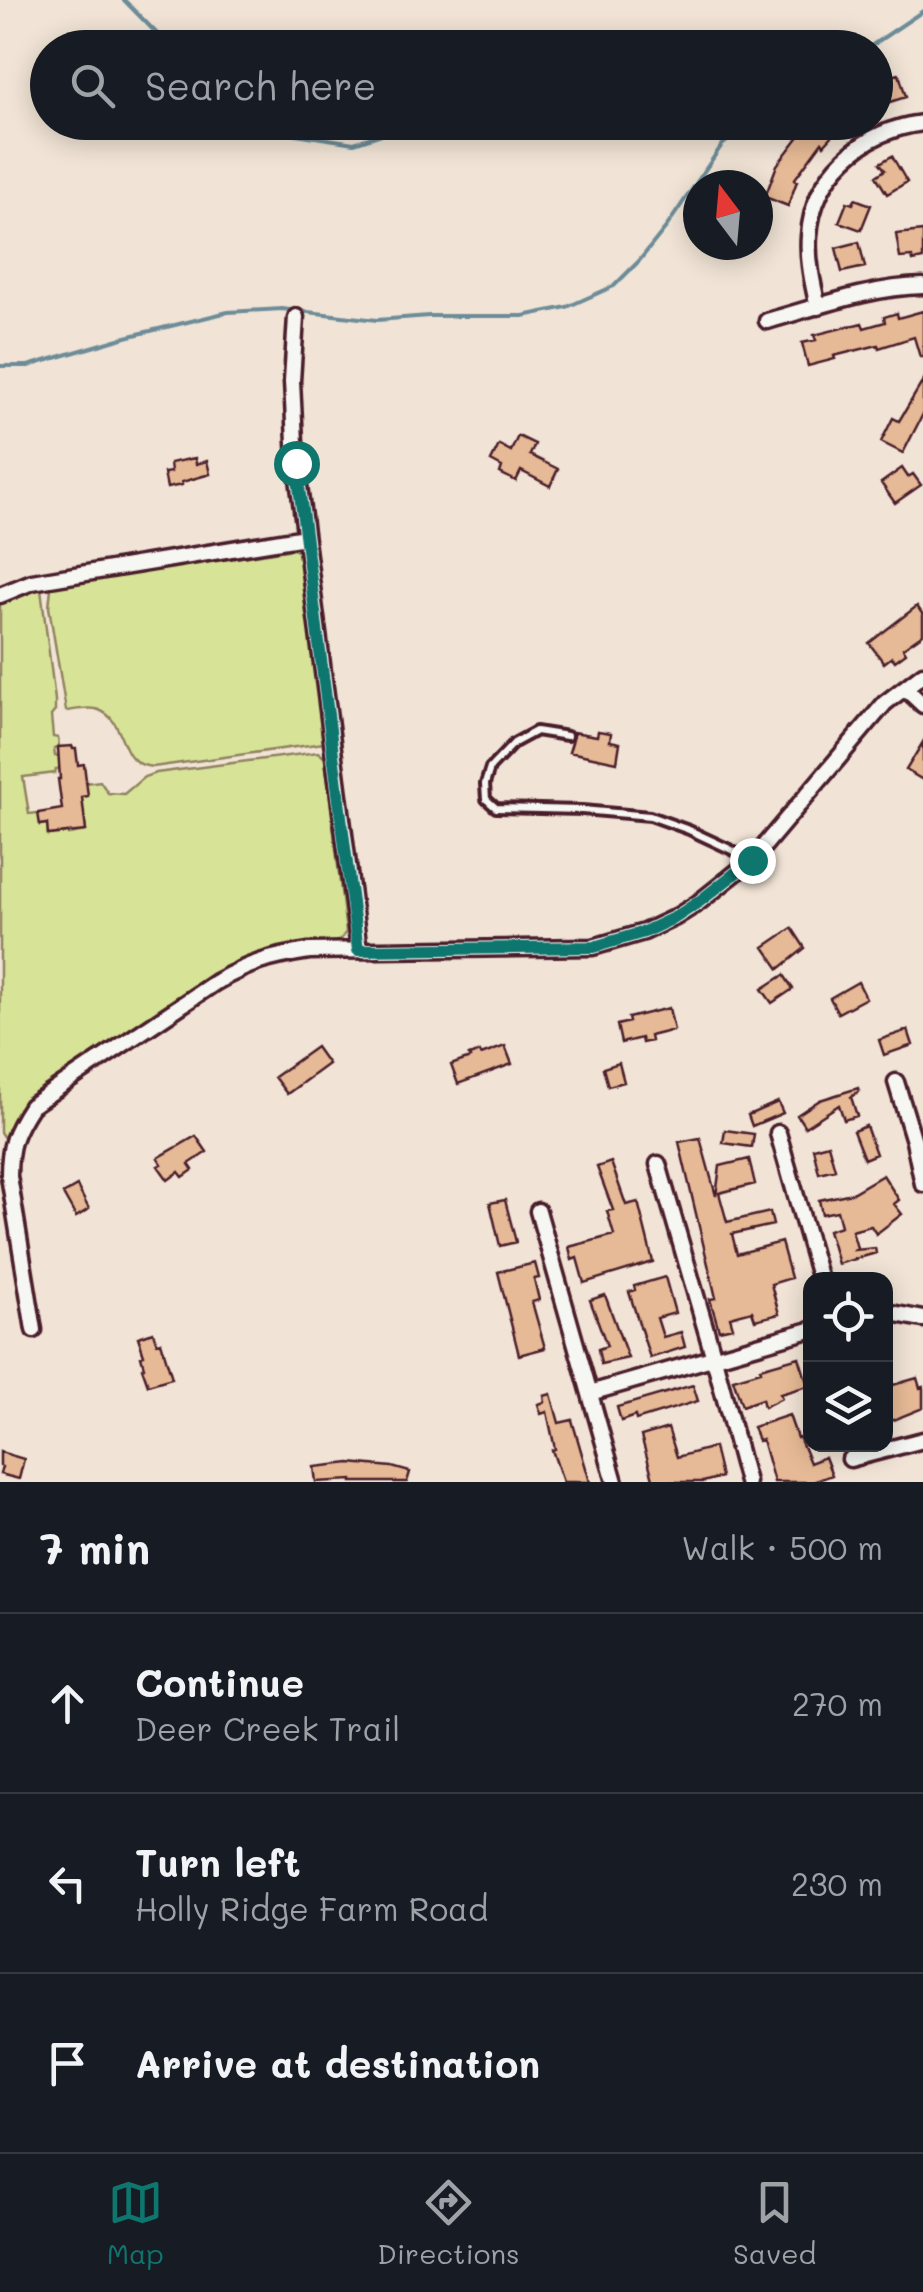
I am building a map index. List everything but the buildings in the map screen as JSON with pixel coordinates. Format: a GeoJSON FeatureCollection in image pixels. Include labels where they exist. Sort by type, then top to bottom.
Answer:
{"type":"FeatureCollection","features":[{"type":"Feature","properties":{"kind":"street"},"geometry":{"type":"LineString","coordinates":[[893,129],[923,123]]}},
{"type":"Feature","properties":{"kind":"street"},"geometry":{"type":"LineString","coordinates":[[818,307],[808,237],[815,204],[824,183],[842,161],[870,140]]}},
{"type":"Feature","properties":{"kind":"street"},"geometry":{"type":"LineString","coordinates":[[767,321],[892,288],[923,286]]}},
{"type":"Feature","properties":{"kind":"street"},"geometry":{"type":"LineString","coordinates":[[296,317],[292,381],[296,463],[358,950]]}},
{"type":"Feature","properties":{"kind":"street"},"geometry":{"type":"LineString","coordinates":[[0,595],[32,582],[305,537]]}},
{"type":"Feature","properties":{"kind":"street"},"geometry":{"type":"LineString","coordinates":[[34,1330],[4,1150],[32,1106],[232,973],[275,956],[309,951],[594,947],[644,932],[676,917],[752,860],[885,703],[923,674]]}},
{"type":"Feature","properties":{"kind":"street"},"geometry":{"type":"LineString","coordinates":[[905,688],[923,705]]}},
{"type":"Feature","properties":{"kind":"street"},"geometry":{"type":"LineString","coordinates":[[896,1082],[923,1184]]}},
{"type":"Feature","properties":{"kind":"street"},"geometry":{"type":"LineString","coordinates":[[778,1133],[818,1272]]}},
{"type":"Feature","properties":{"kind":"street"},"geometry":{"type":"LineString","coordinates":[[658,1164],[747,1482]]}},
{"type":"Feature","properties":{"kind":"street"},"geometry":{"type":"LineString","coordinates":[[538,1211],[615,1482]]}},
{"type":"Feature","properties":{"kind":"street"},"geometry":{"type":"LineString","coordinates":[[893,1313],[923,1319]]}},
{"type":"Feature","properties":{"kind":"street"},"geometry":{"type":"LineString","coordinates":[[590,1394],[803,1332]]}},
{"type":"Feature","properties":{"kind":"street"},"geometry":{"type":"LineString","coordinates":[[850,1459],[923,1440]]}},
{"type":"Feature","properties":{"kind":"lane"},"geometry":{"type":"LineString","coordinates":[[567,736],[536,731],[514,744],[490,768],[486,799],[496,808],[650,816],[752,860]]}},
{"type":"Feature","properties":{"kind":"green space"},"geometry":{"type":"Polygon","coordinates":[[[293,549],[302,562],[324,743],[153,767],[133,759],[115,724],[99,710],[66,711],[49,607],[51,588],[293,549]]]}},
{"type":"Feature","properties":{"kind":"green space"},"geometry":{"type":"Polygon","coordinates":[[[41,589],[55,700],[51,716],[53,737],[58,738],[59,747],[54,749],[55,756],[60,755],[61,768],[55,773],[23,777],[29,814],[38,813],[47,824],[48,835],[86,831],[79,797],[86,783],[100,781],[108,793],[124,794],[144,777],[156,773],[318,752],[325,758],[346,932],[331,944],[292,946],[227,969],[41,1093],[18,1112],[4,1138],[0,1132],[0,598],[41,589]]]}},
{"type":"Feature","properties":{"kind":"waterway"},"geometry":{"type":"LineString","coordinates":[[124,0],[153,30]]}},
{"type":"Feature","properties":{"kind":"waterway"},"geometry":{"type":"LineString","coordinates":[[893,31],[923,11]]}},
{"type":"Feature","properties":{"kind":"waterway"},"geometry":{"type":"LineString","coordinates":[[335,140],[363,140]]}},
{"type":"Feature","properties":{"kind":"waterway"},"geometry":{"type":"LineString","coordinates":[[0,366],[28,366],[228,312],[282,309],[377,320],[523,316],[567,307],[614,286],[639,261],[728,140]]}},
{"type":"Feature","properties":{"kind":"route"},"geometry":{"type":"LineString","coordinates":[[296,463],[358,950],[594,947],[644,932],[676,917],[752,860]]}}]}
